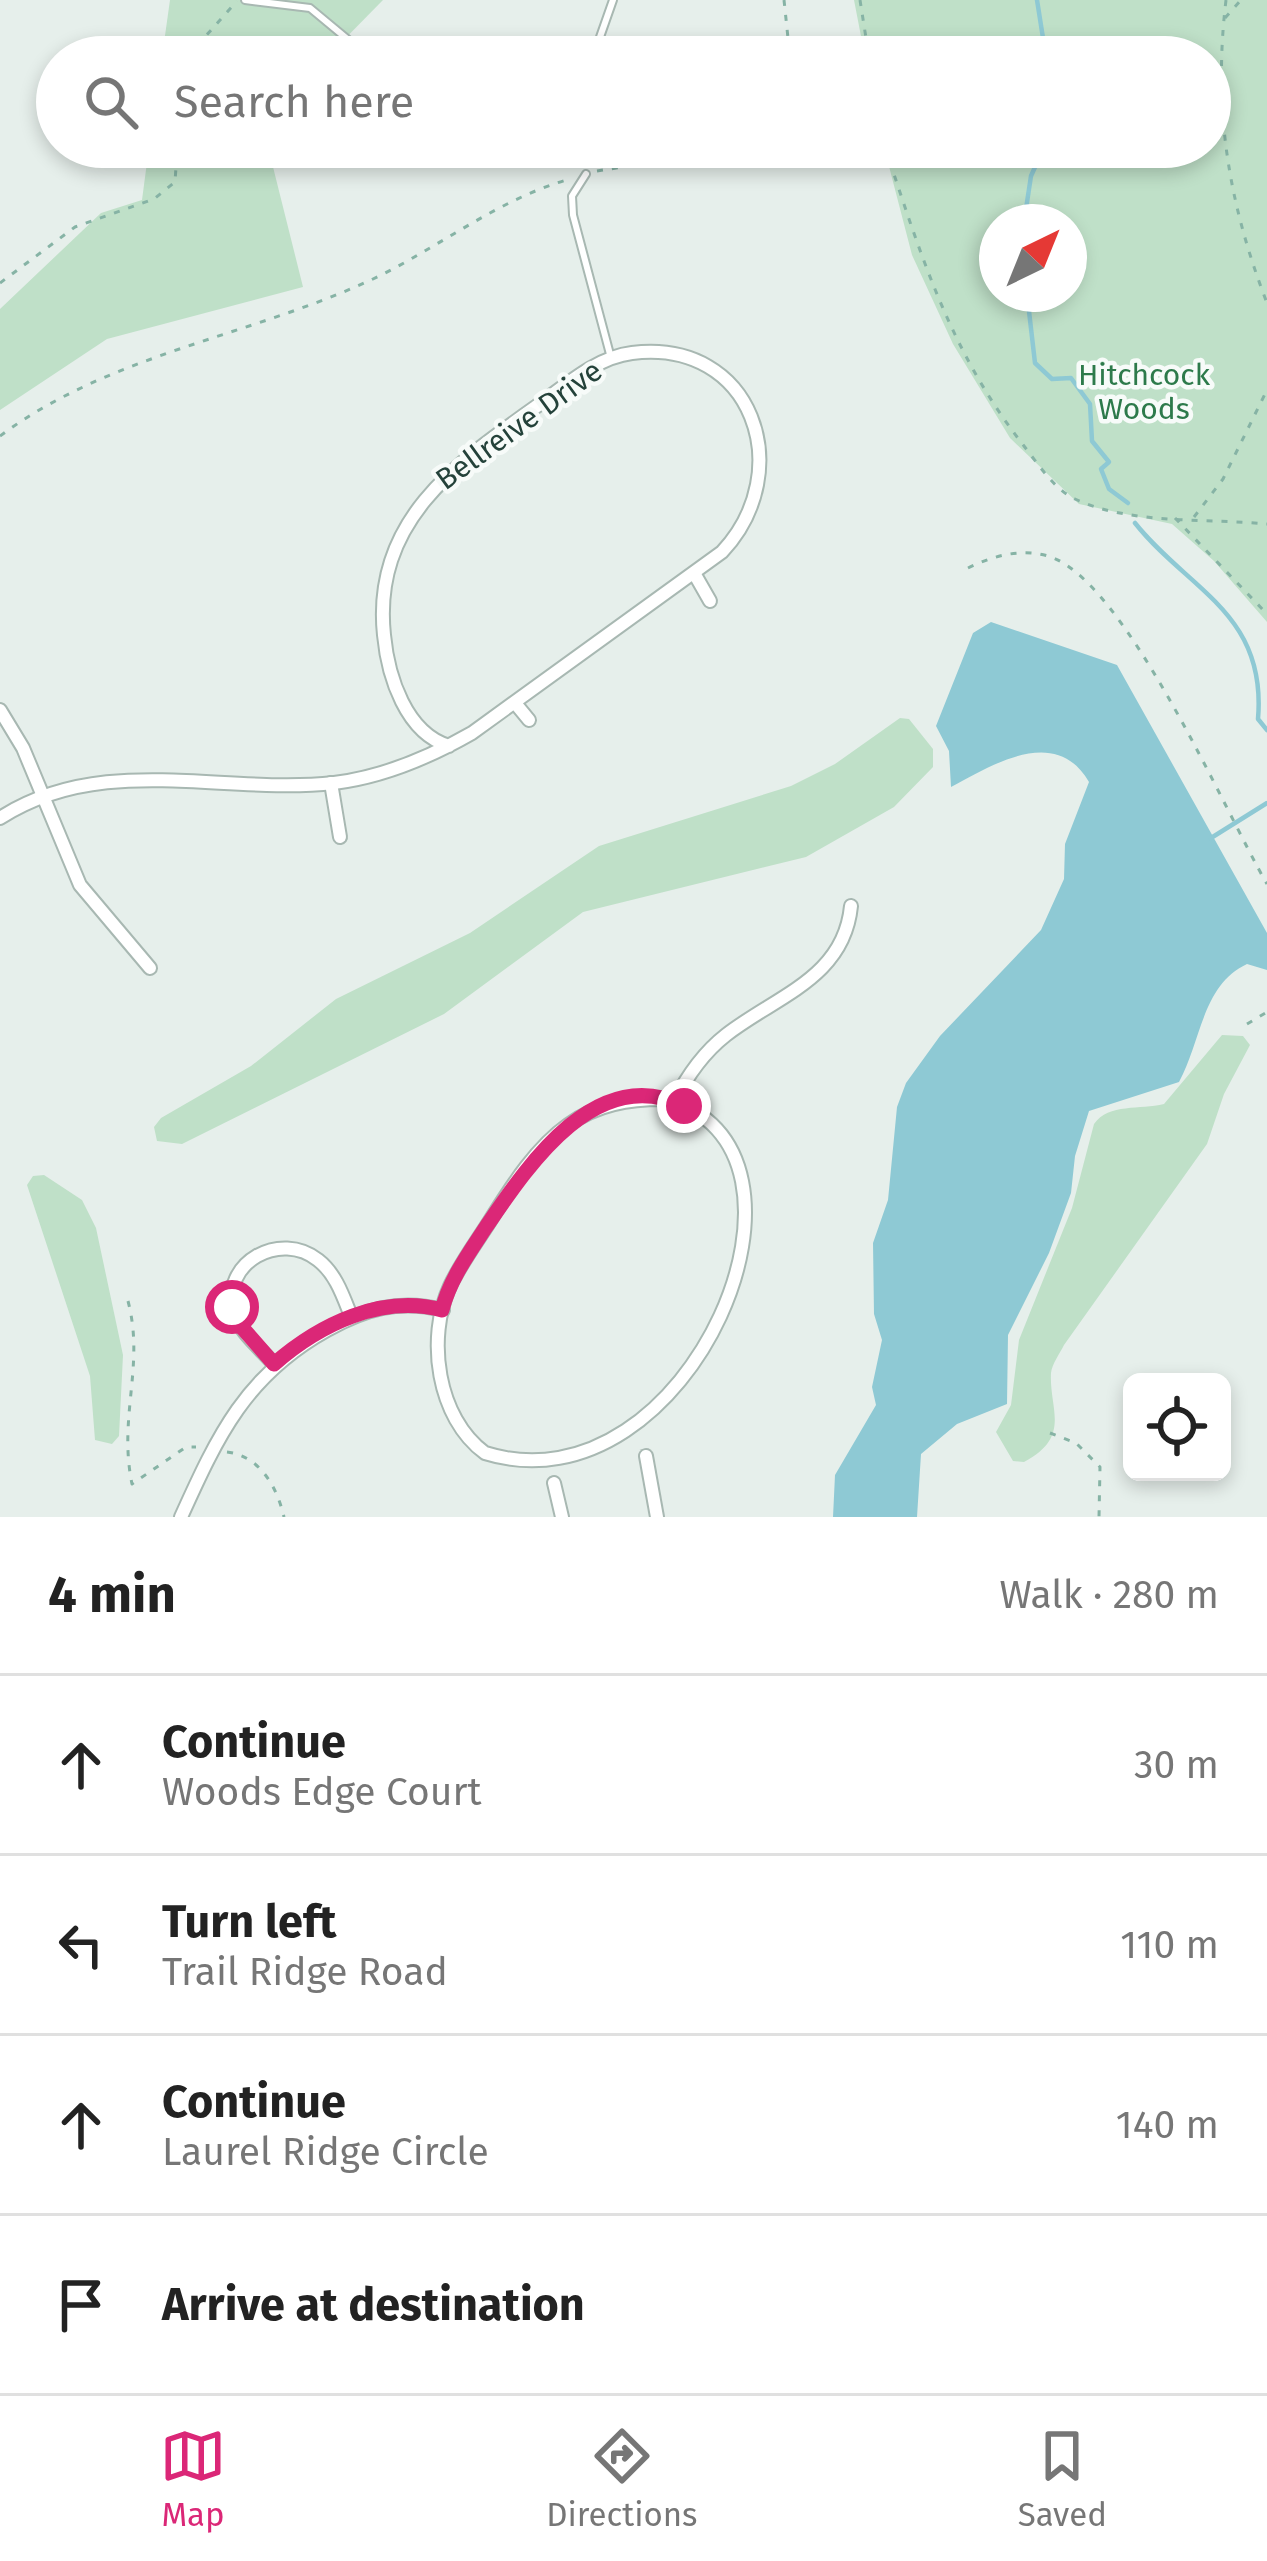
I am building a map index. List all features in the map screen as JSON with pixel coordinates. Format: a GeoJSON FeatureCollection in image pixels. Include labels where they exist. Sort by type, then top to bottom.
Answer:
{"type":"FeatureCollection","features":[{"type":"Feature","properties":{"kind":"street","name":"Bellreive Drive"},"geometry":{"type":"LineString","coordinates":[[0,818],[43,795],[92,781],[331,783],[377,774],[449,746],[515,704],[733,541],[750,514],[762,461],[758,434],[739,394],[708,368],[647,352],[610,358],[452,469],[424,496],[395,546],[383,604],[388,658],[420,732],[449,746]]}},
{"type":"Feature","properties":{"kind":"street"},"geometry":{"type":"LineString","coordinates":[[694,573],[710,601]]}},
{"type":"Feature","properties":{"kind":"street"},"geometry":{"type":"LineString","coordinates":[[515,704],[529,720]]}},
{"type":"Feature","properties":{"kind":"street"},"geometry":{"type":"LineString","coordinates":[[0,710],[43,795],[80,885],[150,968]]}},
{"type":"Feature","properties":{"kind":"street"},"geometry":{"type":"LineString","coordinates":[[331,783],[340,837]]}},
{"type":"Feature","properties":{"kind":"street"},"geometry":{"type":"LineString","coordinates":[[674,1102],[716,1043],[799,988],[833,958],[846,937],[851,906]]}},
{"type":"Feature","properties":{"kind":"street"},"geometry":{"type":"LineString","coordinates":[[513,1471],[471,1441],[449,1405],[440,1372],[442,1310],[464,1261],[520,1176],[568,1125],[625,1101],[674,1102],[705,1124],[723,1146],[746,1212],[742,1282],[706,1372]]}},
{"type":"Feature","properties":{"kind":"street"},"geometry":{"type":"LineString","coordinates":[[274,1364],[239,1324],[232,1307],[236,1279],[254,1257],[281,1247],[312,1256],[335,1280],[351,1316]]}},
{"type":"Feature","properties":{"kind":"street"},"geometry":{"type":"LineString","coordinates":[[181,1517],[206,1457],[253,1385],[274,1364],[351,1316],[409,1304],[442,1310]]}},
{"type":"Feature","properties":{"kind":"street"},"geometry":{"type":"LineString","coordinates":[[626,1466],[651,1452],[657,1517]]}},
{"type":"Feature","properties":{"kind":"street"},"geometry":{"type":"LineString","coordinates":[[536,1480],[575,1483]]}},
{"type":"Feature","properties":{"kind":"street"},"geometry":{"type":"LineString","coordinates":[[554,1483],[562,1517]]}},
{"type":"Feature","properties":{"kind":"lane"},"geometry":{"type":"LineString","coordinates":[[242,0],[310,8],[344,36]]}},
{"type":"Feature","properties":{"kind":"lane"},"geometry":{"type":"LineString","coordinates":[[600,36],[613,0]]}},
{"type":"Feature","properties":{"kind":"lane"},"geometry":{"type":"LineString","coordinates":[[586,174],[572,196],[573,214],[610,358]]}},
{"type":"Feature","properties":{"kind":"path"},"geometry":{"type":"LineString","coordinates":[[208,36],[242,0]]}},
{"type":"Feature","properties":{"kind":"path"},"geometry":{"type":"LineString","coordinates":[[784,0],[788,36]]}},
{"type":"Feature","properties":{"kind":"path"},"geometry":{"type":"LineString","coordinates":[[860,0],[866,36]]}},
{"type":"Feature","properties":{"kind":"path"},"geometry":{"type":"LineString","coordinates":[[1224,36],[1226,0]]}},
{"type":"Feature","properties":{"kind":"path"},"geometry":{"type":"LineString","coordinates":[[1224,19],[1241,0]]}},
{"type":"Feature","properties":{"kind":"path"},"geometry":{"type":"LineString","coordinates":[[0,283],[75,227],[154,199],[175,182],[176,168]]}},
{"type":"Feature","properties":{"kind":"path"},"geometry":{"type":"LineString","coordinates":[[0,436],[26,417],[147,359],[372,279],[483,214],[586,174],[623,168]]}},
{"type":"Feature","properties":{"kind":"path"},"geometry":{"type":"LineString","coordinates":[[892,168],[953,339],[982,393],[1072,499],[1112,510],[1267,524]]}},
{"type":"Feature","properties":{"kind":"path"},"geometry":{"type":"LineString","coordinates":[[1226,168],[1238,229],[1267,303]]}},
{"type":"Feature","properties":{"kind":"path"},"geometry":{"type":"LineString","coordinates":[[1194,517],[1223,479],[1267,390]]}},
{"type":"Feature","properties":{"kind":"path"},"geometry":{"type":"LineString","coordinates":[[1174,516],[1267,614]]}},
{"type":"Feature","properties":{"kind":"path"},"geometry":{"type":"LineString","coordinates":[[968,568],[995,556],[1051,557],[1097,590],[1129,626],[1267,884]]}},
{"type":"Feature","properties":{"kind":"path"},"geometry":{"type":"LineString","coordinates":[[1247,1024],[1267,1012]]}},
{"type":"Feature","properties":{"kind":"path"},"geometry":{"type":"LineString","coordinates":[[128,1301],[135,1348],[124,1421],[131,1484],[186,1447],[196,1447]]}},
{"type":"Feature","properties":{"kind":"path"},"geometry":{"type":"LineString","coordinates":[[1050,1433],[1076,1443],[1100,1467],[1099,1517]]}},
{"type":"Feature","properties":{"kind":"path"},"geometry":{"type":"LineString","coordinates":[[226,1452],[258,1466],[278,1492],[284,1517]]}},
{"type":"Feature","properties":{"kind":"green space"},"geometry":{"type":"Polygon","coordinates":[[[170,0],[383,0],[348,36],[165,36],[170,0]]]}},
{"type":"Feature","properties":{"kind":"green space","name":"Hitchcock Woods"},"geometry":{"type":"Polygon","coordinates":[[[854,0],[1267,0],[1267,622],[1214,561],[1172,524],[1079,504],[1010,438],[953,344],[912,255],[889,168],[1231,168],[1231,36],[861,36],[854,0]]]}},
{"type":"Feature","properties":{"kind":"green space"},"geometry":{"type":"Polygon","coordinates":[[[146,168],[273,168],[303,287],[107,339],[0,410],[0,309],[101,213],[142,200],[146,168]]]}},
{"type":"Feature","properties":{"kind":"green space"},"geometry":{"type":"Polygon","coordinates":[[[900,718],[909,719],[933,749],[933,767],[894,807],[806,857],[583,912],[444,1014],[182,1144],[157,1141],[154,1127],[161,1118],[251,1066],[336,999],[470,933],[599,846],[791,786],[835,764],[900,718]]]}},
{"type":"Feature","properties":{"kind":"green space"},"geometry":{"type":"Polygon","coordinates":[[[1222,1035],[1243,1036],[1250,1045],[1224,1094],[1207,1144],[1056,1359],[1051,1373],[1055,1422],[1048,1443],[1024,1462],[1013,1461],[996,1432],[1011,1405],[1019,1340],[1072,1208],[1094,1124],[1116,1110],[1164,1104],[1222,1035]]]}},
{"type":"Feature","properties":{"kind":"green space"},"geometry":{"type":"Polygon","coordinates":[[[44,1175],[82,1200],[96,1228],[123,1355],[119,1436],[112,1444],[95,1440],[90,1376],[27,1185],[33,1176],[44,1175]]]}},
{"type":"Feature","properties":{"kind":"water"},"geometry":{"type":"Polygon","coordinates":[[[991,622],[1117,665],[1267,933],[1267,970],[1247,964],[1220,986],[1179,1082],[1089,1111],[1075,1156],[1071,1193],[1049,1253],[1008,1335],[1007,1404],[957,1424],[921,1454],[917,1517],[833,1517],[835,1475],[876,1405],[872,1387],[882,1340],[874,1314],[873,1243],[888,1200],[897,1107],[906,1083],[940,1036],[1041,930],[1064,879],[1065,844],[1089,782],[1075,765],[1042,752],[1005,760],[951,787],[949,751],[936,726],[973,633],[991,622]]]}},
{"type":"Feature","properties":{"kind":"waterway"},"geometry":{"type":"LineString","coordinates":[[1037,0],[1043,36]]}},
{"type":"Feature","properties":{"kind":"waterway"},"geometry":{"type":"LineString","coordinates":[[1027,204],[1035,168]]}},
{"type":"Feature","properties":{"kind":"waterway"},"geometry":{"type":"LineString","coordinates":[[1029,312],[1035,363],[1052,379],[1071,378],[1090,404],[1092,441],[1109,462],[1101,469],[1109,489],[1128,503]]}},
{"type":"Feature","properties":{"kind":"waterway"},"geometry":{"type":"LineString","coordinates":[[1135,523],[1237,628],[1250,653],[1257,683],[1258,719],[1267,730]]}},
{"type":"Feature","properties":{"kind":"waterway"},"geometry":{"type":"LineString","coordinates":[[1211,838],[1267,803]]}},
{"type":"Feature","properties":{"kind":"route"},"geometry":{"type":"LineString","coordinates":[[232,1307],[239,1324],[274,1364],[351,1316],[375,1308],[409,1304],[442,1310],[473,1246],[520,1176],[554,1136],[611,1104],[664,1099],[684,1106]]}}]}
